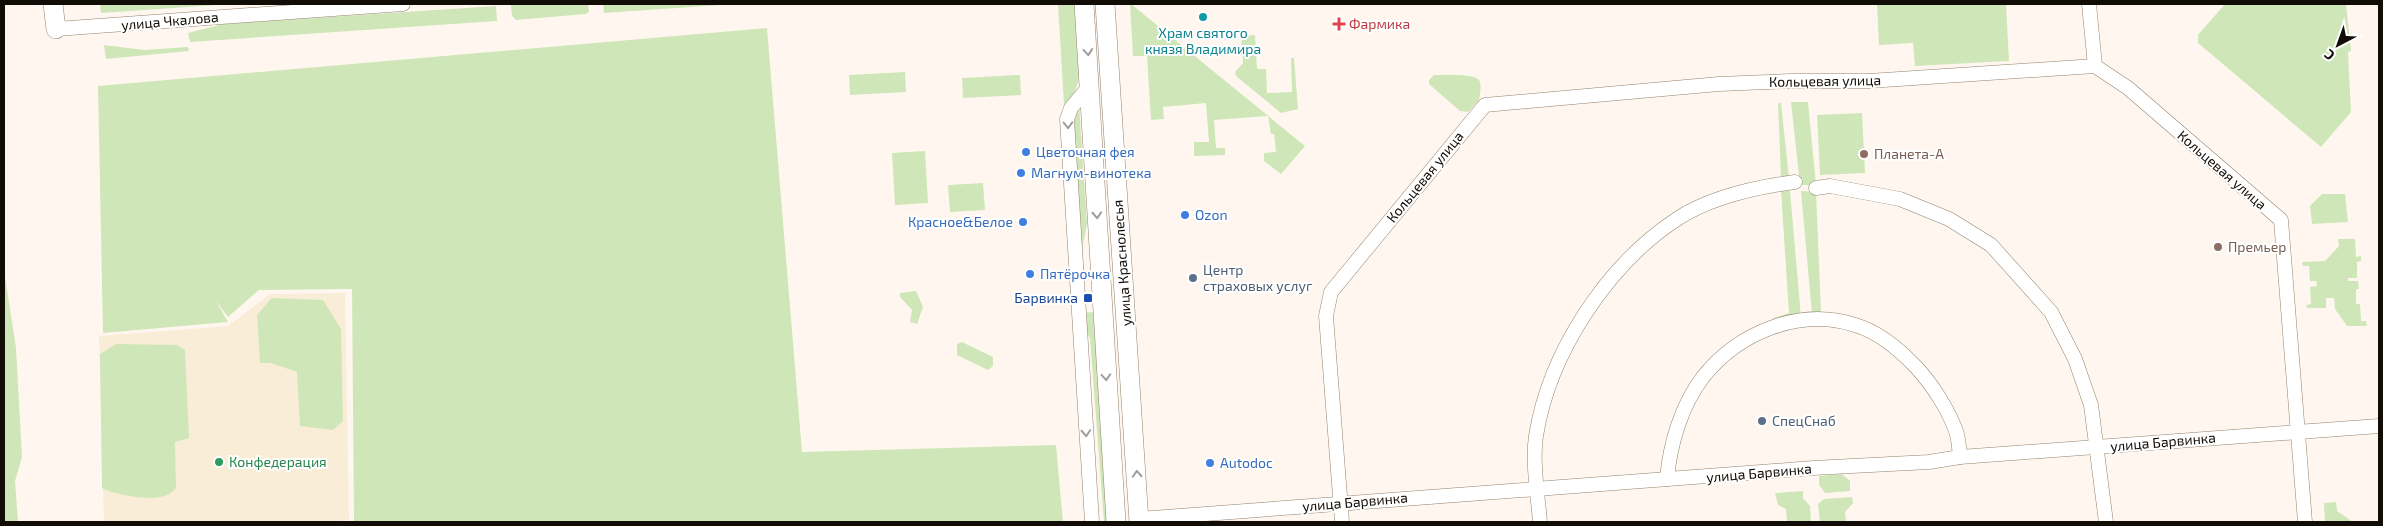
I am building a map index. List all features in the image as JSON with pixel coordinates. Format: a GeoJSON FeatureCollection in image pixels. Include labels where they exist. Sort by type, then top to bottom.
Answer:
{"type":"FeatureCollection","features":[{"type":"Feature","properties":{"kind":"street"},"geometry":{"type":"LineString","coordinates":[[53,4],[56,29]]}},
{"type":"Feature","properties":{"kind":"street","name":"улица Чкалова"},"geometry":{"type":"LineString","coordinates":[[56,29],[403,4]]}},
{"type":"Feature","properties":{"kind":"street","name":"улица Краснолесья"},"geometry":{"type":"LineString","coordinates":[[1084,4],[1091,84],[1116,522]]}},
{"type":"Feature","properties":{"kind":"street","name":"улица Краснолесья"},"geometry":{"type":"LineString","coordinates":[[1105,4],[1139,520]]}},
{"type":"Feature","properties":{"kind":"street"},"geometry":{"type":"LineString","coordinates":[[2089,4],[2095,66]]}},
{"type":"Feature","properties":{"kind":"street","name":"Кольцевая улица"},"geometry":{"type":"LineString","coordinates":[[1342,522],[1326,316],[1331,292],[1485,105],[1719,84],[1791,81],[1869,81],[2095,66],[2128,88],[2280,220],[2305,522]]}},
{"type":"Feature","properties":{"kind":"street"},"geometry":{"type":"LineString","coordinates":[[1091,84],[1071,108],[1067,118],[1092,522]]}},
{"type":"Feature","properties":{"kind":"street"},"geometry":{"type":"LineString","coordinates":[[1540,522],[1537,490],[1536,436],[1550,385],[1566,345],[1600,291],[1638,248],[1678,218],[1717,200],[1755,189],[1795,182]]}},
{"type":"Feature","properties":{"kind":"street"},"geometry":{"type":"LineString","coordinates":[[1816,188],[1830,186],[1900,199],[1950,219],[1992,245],[2051,312],[2076,359],[2091,405],[2106,522]]}},
{"type":"Feature","properties":{"kind":"street"},"geometry":{"type":"LineString","coordinates":[[1667,479],[1669,452],[1689,399],[1703,378],[1717,362],[1739,343],[1756,333],[1796,320],[1818,318],[1854,324],[1881,337],[1904,354],[1926,378],[1943,406],[1957,432],[1960,457]]}},
{"type":"Feature","properties":{"kind":"street","name":"улица Барвинка"},"geometry":{"type":"LineString","coordinates":[[1139,520],[1667,479],[1929,462],[1960,457],[2379,426]]}},
{"type":"Feature","properties":{"kind":"shaded area"},"geometry":{"type":"Polygon","coordinates":[[[345,293],[349,520],[327,522],[104,522],[99,336],[228,326],[270,294],[345,293]]]}},
{"type":"Feature","properties":{"kind":"green space"},"geometry":{"type":"Polygon","coordinates":[[[100,4],[232,4],[101,13],[100,4]]]}},
{"type":"Feature","properties":{"kind":"green space"},"geometry":{"type":"Polygon","coordinates":[[[511,4],[588,4],[589,12],[586,14],[516,20],[512,16],[511,4]]]}},
{"type":"Feature","properties":{"kind":"green space"},"geometry":{"type":"Polygon","coordinates":[[[603,4],[736,4],[604,13],[603,4]]]}},
{"type":"Feature","properties":{"kind":"green space"},"geometry":{"type":"Polygon","coordinates":[[[1058,4],[1075,4],[1080,59],[1077,86],[1072,97],[1064,105],[1058,4]]]}},
{"type":"Feature","properties":{"kind":"green space"},"geometry":{"type":"Polygon","coordinates":[[[1130,4],[1305,146],[1281,174],[1264,161],[1264,153],[1276,152],[1274,134],[1271,134],[1268,116],[1214,120],[1216,148],[1225,148],[1225,155],[1194,156],[1194,142],[1209,142],[1206,103],[1163,107],[1164,119],[1151,120],[1147,56],[1133,56],[1130,4]]]}},
{"type":"Feature","properties":{"kind":"green space"},"geometry":{"type":"Polygon","coordinates":[[[1877,4],[2006,4],[2009,61],[1915,66],[1913,43],[1879,45],[1877,4]]]}},
{"type":"Feature","properties":{"kind":"green space"},"geometry":{"type":"Polygon","coordinates":[[[2225,4],[2346,4],[2351,51],[2348,52],[2351,112],[2321,147],[2198,43],[2198,35],[2225,4]]]}},
{"type":"Feature","properties":{"kind":"green space"},"geometry":{"type":"Polygon","coordinates":[[[496,6],[497,21],[190,42],[188,33],[223,24],[496,6]]]}},
{"type":"Feature","properties":{"kind":"green space"},"geometry":{"type":"Polygon","coordinates":[[[767,28],[802,452],[1056,445],[1063,522],[354,522],[352,289],[259,290],[228,317],[216,301],[228,322],[103,333],[98,86],[767,28]]]}},
{"type":"Feature","properties":{"kind":"green space"},"geometry":{"type":"Polygon","coordinates":[[[1255,35],[1257,69],[1266,69],[1267,93],[1292,92],[1291,58],[1294,58],[1298,109],[1281,113],[1236,76],[1235,72],[1243,63],[1241,36],[1255,35]]]}},
{"type":"Feature","properties":{"kind":"green space"},"geometry":{"type":"Polygon","coordinates":[[[104,45],[144,50],[188,47],[189,51],[106,59],[104,45]]]}},
{"type":"Feature","properties":{"kind":"green space"},"geometry":{"type":"Polygon","coordinates":[[[905,72],[906,92],[850,95],[849,75],[905,72]]]}},
{"type":"Feature","properties":{"kind":"green space"},"geometry":{"type":"Polygon","coordinates":[[[1020,75],[1021,95],[963,98],[962,78],[1020,75]]]}},
{"type":"Feature","properties":{"kind":"green space"},"geometry":{"type":"Polygon","coordinates":[[[1434,75],[1458,75],[1476,78],[1480,84],[1479,100],[1468,112],[1460,111],[1429,84],[1429,80],[1434,75]]]}},
{"type":"Feature","properties":{"kind":"green space"},"geometry":{"type":"Polygon","coordinates":[[[1791,102],[1808,102],[1816,185],[1800,185],[1791,102]]]}},
{"type":"Feature","properties":{"kind":"green space"},"geometry":{"type":"Polygon","coordinates":[[[1778,103],[1781,103],[1789,178],[1781,178],[1778,103]]]}},
{"type":"Feature","properties":{"kind":"green space"},"geometry":{"type":"Polygon","coordinates":[[[1079,104],[1087,224],[1082,249],[1078,249],[1073,112],[1079,104]]]}},
{"type":"Feature","properties":{"kind":"green space"},"geometry":{"type":"Polygon","coordinates":[[[1862,113],[1865,173],[1820,175],[1817,115],[1862,113]]]}},
{"type":"Feature","properties":{"kind":"green space"},"geometry":{"type":"Polygon","coordinates":[[[925,151],[928,203],[895,205],[892,153],[925,151]]]}},
{"type":"Feature","properties":{"kind":"green space"},"geometry":{"type":"Polygon","coordinates":[[[983,183],[985,210],[950,212],[948,185],[983,183]]]}},
{"type":"Feature","properties":{"kind":"green space"},"geometry":{"type":"Polygon","coordinates":[[[1781,191],[1790,191],[1801,317],[1774,323],[1773,318],[1789,313],[1781,191]]]}},
{"type":"Feature","properties":{"kind":"green space"},"geometry":{"type":"Polygon","coordinates":[[[1801,191],[1816,192],[1821,312],[1812,314],[1801,191]]]}},
{"type":"Feature","properties":{"kind":"green space"},"geometry":{"type":"Polygon","coordinates":[[[2322,194],[2345,194],[2348,222],[2312,224],[2310,206],[2322,194]]]}},
{"type":"Feature","properties":{"kind":"green space"},"geometry":{"type":"Polygon","coordinates":[[[2338,239],[2355,239],[2356,257],[2361,256],[2361,261],[2357,262],[2357,278],[2348,278],[2348,281],[2358,281],[2359,289],[2356,289],[2356,304],[2360,304],[2361,321],[2366,321],[2367,326],[2347,326],[2335,309],[2334,298],[2326,298],[2326,308],[2307,308],[2306,305],[2311,304],[2310,287],[2317,286],[2316,281],[2310,281],[2309,266],[2303,266],[2302,262],[2325,261],[2339,246],[2338,239]]]}},
{"type":"Feature","properties":{"kind":"green space"},"geometry":{"type":"Polygon","coordinates":[[[4,270],[16,348],[22,457],[15,481],[18,522],[4,522],[4,270]]]}},
{"type":"Feature","properties":{"kind":"green space"},"geometry":{"type":"Polygon","coordinates":[[[916,291],[923,307],[917,324],[910,322],[912,310],[900,297],[900,293],[916,291]]]}},
{"type":"Feature","properties":{"kind":"green space"},"geometry":{"type":"Polygon","coordinates":[[[272,298],[323,300],[341,329],[343,421],[333,430],[300,426],[297,372],[271,363],[260,363],[257,315],[272,298]]]}},
{"type":"Feature","properties":{"kind":"green space"},"geometry":{"type":"Polygon","coordinates":[[[1093,312],[1109,522],[1104,522],[1090,338],[1084,331],[1083,313],[1093,312]]]}},
{"type":"Feature","properties":{"kind":"green space"},"geometry":{"type":"Polygon","coordinates":[[[962,342],[993,357],[993,366],[988,370],[957,355],[957,344],[962,342]]]}},
{"type":"Feature","properties":{"kind":"green space"},"geometry":{"type":"Polygon","coordinates":[[[116,344],[177,345],[185,350],[189,438],[175,442],[176,488],[169,494],[161,497],[134,497],[102,488],[100,354],[116,344]]]}},
{"type":"Feature","properties":{"kind":"green space"},"geometry":{"type":"Polygon","coordinates":[[[1842,474],[1850,481],[1850,491],[1825,493],[1819,485],[1819,476],[1842,474]]]}},
{"type":"Feature","properties":{"kind":"green space"},"geometry":{"type":"Polygon","coordinates":[[[1803,491],[1803,498],[1810,506],[1811,522],[1787,522],[1786,509],[1778,505],[1775,493],[1803,491]]]}},
{"type":"Feature","properties":{"kind":"green space"},"geometry":{"type":"Polygon","coordinates":[[[1852,497],[1853,503],[1845,512],[1846,522],[1820,522],[1818,504],[1824,499],[1852,497]]]}},
{"type":"Feature","properties":{"kind":"green space"},"geometry":{"type":"Polygon","coordinates":[[[2336,502],[2337,511],[2353,522],[2325,522],[2324,503],[2336,502]]]}},
{"type":"Feature","properties":{"kind":"place","name":"Храм святого князя Владимира"},"geometry":{"type":"Point","coordinates":[1203,17]}},
{"type":"Feature","properties":{"kind":"place","name":"Фармика"},"geometry":{"type":"Point","coordinates":[1339,24]}},
{"type":"Feature","properties":{"kind":"place","name":"Цветочная фея"},"geometry":{"type":"Point","coordinates":[1026,152]}},
{"type":"Feature","properties":{"kind":"place","name":"Планета-А"},"geometry":{"type":"Point","coordinates":[1864,154]}},
{"type":"Feature","properties":{"kind":"place","name":"Магнум-винотека"},"geometry":{"type":"Point","coordinates":[1021,173]}},
{"type":"Feature","properties":{"kind":"place","name":"Ozon"},"geometry":{"type":"Point","coordinates":[1185,215]}},
{"type":"Feature","properties":{"kind":"place","name":"Красное&Белое"},"geometry":{"type":"Point","coordinates":[1023,222]}},
{"type":"Feature","properties":{"kind":"place","name":"Премьер"},"geometry":{"type":"Point","coordinates":[2218,247]}},
{"type":"Feature","properties":{"kind":"place","name":"Пятёрочка"},"geometry":{"type":"Point","coordinates":[1030,274]}},
{"type":"Feature","properties":{"kind":"place","name":"Центр страховых услуг"},"geometry":{"type":"Point","coordinates":[1193,278]}},
{"type":"Feature","properties":{"kind":"place","name":"Барвинка"},"geometry":{"type":"Point","coordinates":[1088,298]}},
{"type":"Feature","properties":{"kind":"place","name":"СпецСнаб"},"geometry":{"type":"Point","coordinates":[1762,421]}},
{"type":"Feature","properties":{"kind":"place","name":"Конфедерация"},"geometry":{"type":"Point","coordinates":[219,462]}},
{"type":"Feature","properties":{"kind":"place","name":"Autodoc"},"geometry":{"type":"Point","coordinates":[1210,463]}}]}
